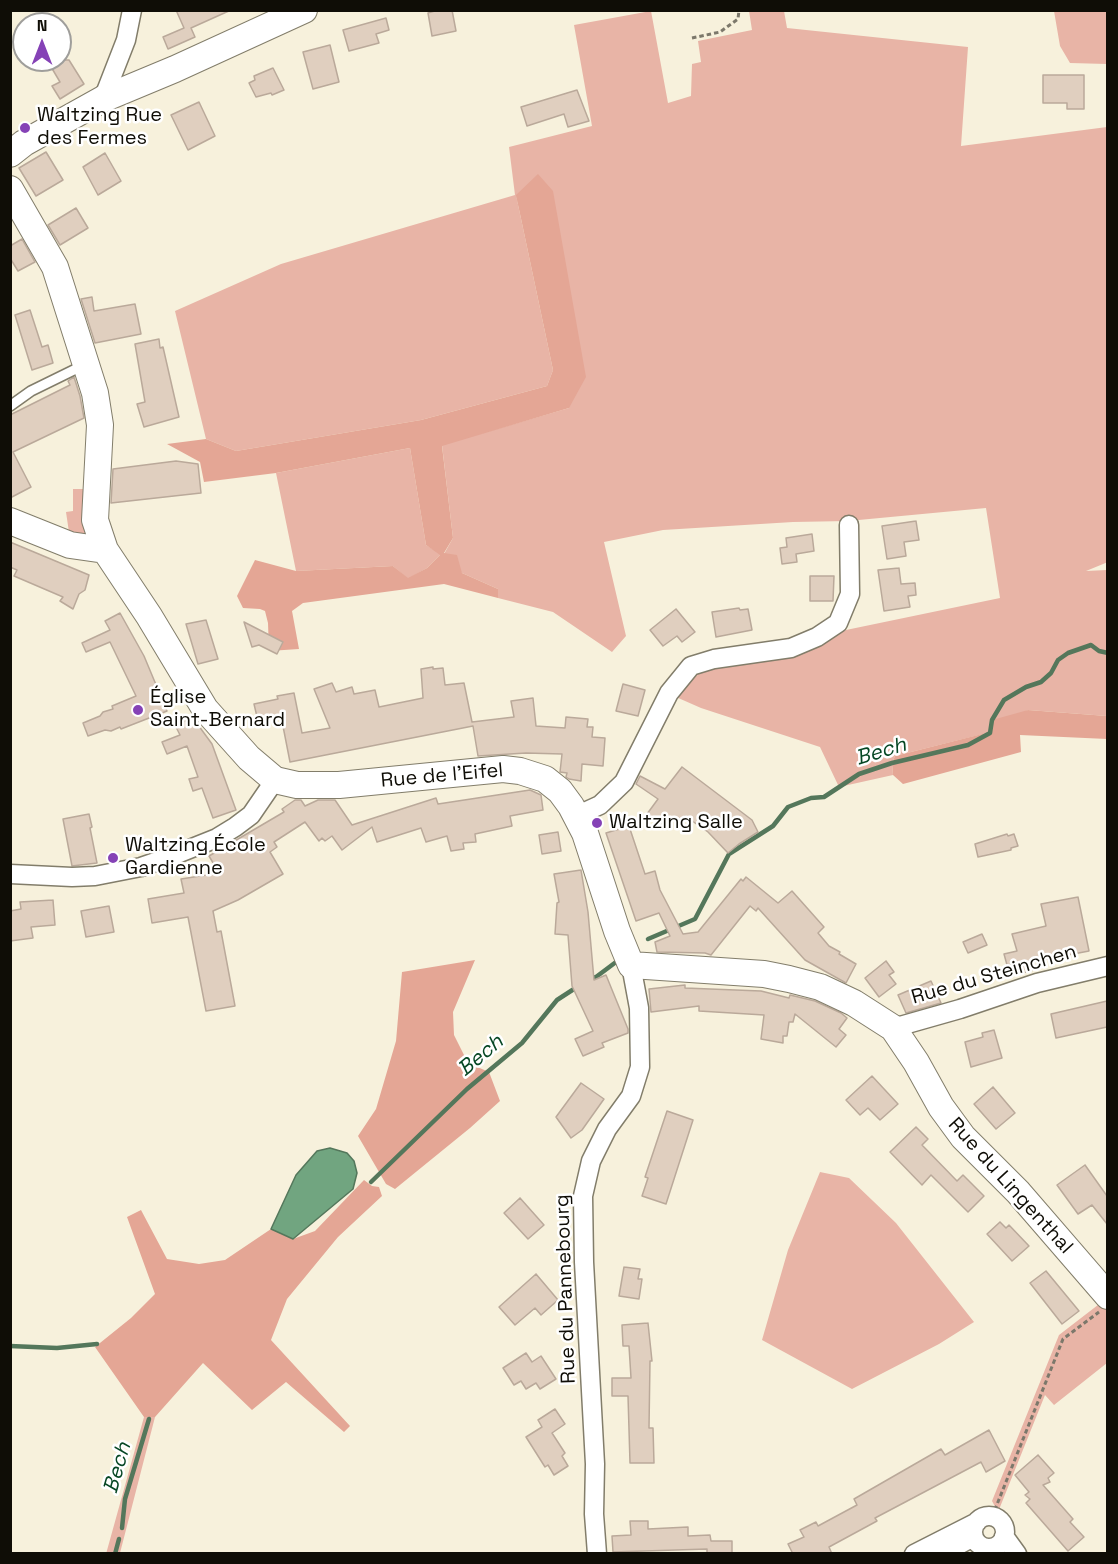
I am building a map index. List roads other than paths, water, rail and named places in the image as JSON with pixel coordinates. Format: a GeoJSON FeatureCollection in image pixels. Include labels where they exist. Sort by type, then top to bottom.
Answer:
{"type":"FeatureCollection","features":[{"type":"Feature","properties":{"kind":"street"},"geometry":{"type":"LineString","coordinates":[[103,99],[126,40],[132,10]]}},
{"type":"Feature","properties":{"kind":"street"},"geometry":{"type":"LineString","coordinates":[[10,154],[24,143],[103,99],[304,10]]}},
{"type":"Feature","properties":{"kind":"street"},"geometry":{"type":"LineString","coordinates":[[10,189],[55,267],[95,393],[100,425],[95,520],[105,550],[150,616],[205,709],[249,758],[275,780],[251,815],[235,827],[217,838],[167,858],[141,867],[95,876],[10,874]]}},
{"type":"Feature","properties":{"kind":"street"},"geometry":{"type":"LineString","coordinates":[[10,521],[70,545],[105,550]]}},
{"type":"Feature","properties":{"kind":"street"},"geometry":{"type":"LineString","coordinates":[[576,816],[600,805],[624,782],[669,693],[691,666],[714,659],[792,648],[818,637],[838,623],[850,594],[849,525]]}},
{"type":"Feature","properties":{"kind":"street","name":"Rue de l'Eifel"},"geometry":{"type":"LineString","coordinates":[[275,780],[297,785],[339,785],[503,769],[520,771],[545,779],[560,791],[585,833],[617,931],[631,965]]}},
{"type":"Feature","properties":{"kind":"street","name":"Rue du Lingenthal"},"geometry":{"type":"LineString","coordinates":[[631,965],[764,974],[789,979],[820,987],[854,1003],[893,1028],[916,1062],[941,1107],[963,1137],[1018,1192],[1107,1296]]}},
{"type":"Feature","properties":{"kind":"street","name":"Rue du Pannebourg"},"geometry":{"type":"LineString","coordinates":[[597,1554],[583,1196],[591,1161],[607,1129],[631,1096],[640,1067],[639,1008],[631,965]]}},
{"type":"Feature","properties":{"kind":"street","name":"Rue du Steinchen"},"geometry":{"type":"LineString","coordinates":[[893,1028],[960,1009],[1037,983],[1107,966]]}},
{"type":"Feature","properties":{"kind":"street"},"geometry":{"type":"LineString","coordinates":[[914,1554],[980,1525],[997,1519],[1004,1526],[1004,1536],[999,1545],[990,1548],[980,1546],[980,1525]]}},
{"type":"Feature","properties":{"kind":"street"},"geometry":{"type":"LineString","coordinates":[[942,1554],[980,1525]]}},
{"type":"Feature","properties":{"kind":"street"},"geometry":{"type":"LineString","coordinates":[[1004,1536],[1017,1554]]}},
{"type":"Feature","properties":{"kind":"lane"},"geometry":{"type":"LineString","coordinates":[[10,406],[31,391],[86,364]]}},
{"type":"Feature","properties":{"kind":"waterway","name":"Bech"},"geometry":{"type":"LineString","coordinates":[[648,939],[695,919],[729,854],[773,826],[788,807],[811,798],[824,797],[859,774],[892,763],[968,745],[990,733],[992,720],[1004,700],[1026,687],[1041,682],[1051,673],[1058,660],[1068,653],[1091,645],[1099,651],[1108,653]]}},
{"type":"Feature","properties":{"kind":"waterway","name":"Bech"},"geometry":{"type":"LineString","coordinates":[[589,979],[596,977],[616,962]]}},
{"type":"Feature","properties":{"kind":"waterway","name":"Bech"},"geometry":{"type":"LineString","coordinates":[[371,1182],[467,1089],[522,1043],[557,1000],[577,987]]}},
{"type":"Feature","properties":{"kind":"waterway"},"geometry":{"type":"LineString","coordinates":[[10,1346],[57,1348],[97,1344]]}},
{"type":"Feature","properties":{"kind":"waterway","name":"Bech"},"geometry":{"type":"LineString","coordinates":[[122,1528],[125,1499],[149,1419]]}},
{"type":"Feature","properties":{"kind":"waterway","name":"Bech"},"geometry":{"type":"LineString","coordinates":[[115,1554],[119,1539]]}},
{"type":"Feature","properties":{"kind":"place","name":"Waltzing Rue des Fermes"},"geometry":{"type":"Point","coordinates":[25,128]}},
{"type":"Feature","properties":{"kind":"place","name":"Église Saint-Bernard"},"geometry":{"type":"Point","coordinates":[138,710]}},
{"type":"Feature","properties":{"kind":"place","name":"Waltzing Salle"},"geometry":{"type":"Point","coordinates":[597,823]}},
{"type":"Feature","properties":{"kind":"place","name":"Waltzing École Gardienne"},"geometry":{"type":"Point","coordinates":[113,858]}}]}
